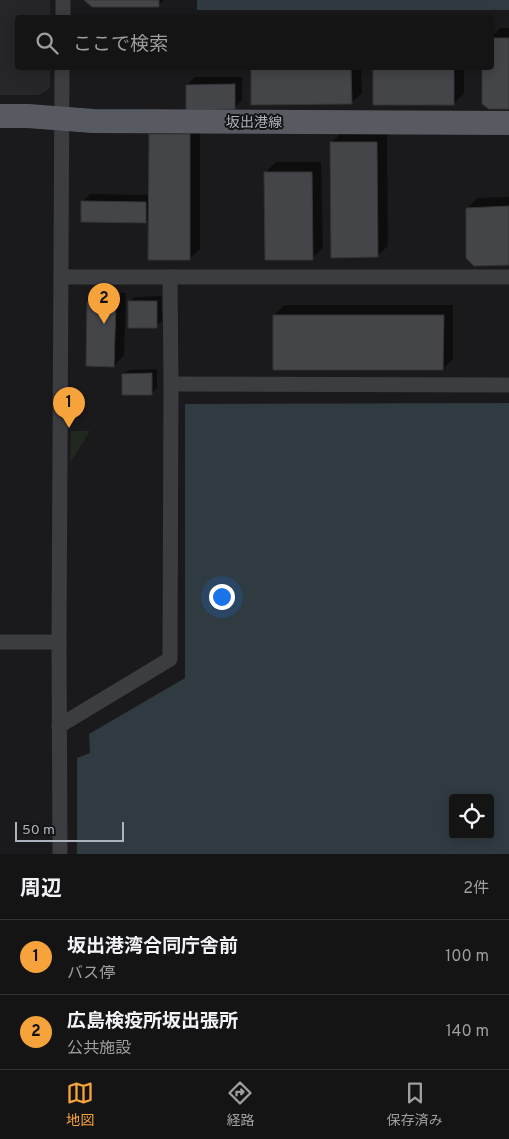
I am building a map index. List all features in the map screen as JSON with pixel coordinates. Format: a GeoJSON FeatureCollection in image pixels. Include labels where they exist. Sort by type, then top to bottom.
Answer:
{"type":"FeatureCollection","features":[{"type":"Feature","properties":{"kind":"main road","name":"坂出港線"},"geometry":{"type":"LineString","coordinates":[[0,116],[28,116],[93,121],[509,123]]}},
{"type":"Feature","properties":{"kind":"street"},"geometry":{"type":"LineString","coordinates":[[63,0],[63,15]]}},
{"type":"Feature","properties":{"kind":"street"},"geometry":{"type":"LineString","coordinates":[[60,854],[59,642],[62,70]]}},
{"type":"Feature","properties":{"kind":"street"},"geometry":{"type":"LineString","coordinates":[[62,277],[509,277]]}},
{"type":"Feature","properties":{"kind":"street"},"geometry":{"type":"LineString","coordinates":[[59,726],[170,659],[170,277]]}},
{"type":"Feature","properties":{"kind":"street"},"geometry":{"type":"LineString","coordinates":[[171,384],[509,385]]}},
{"type":"Feature","properties":{"kind":"street"},"geometry":{"type":"LineString","coordinates":[[0,642],[59,642]]}},
{"type":"Feature","properties":{"kind":"shaded area"},"geometry":{"type":"Polygon","coordinates":[[[0,0],[50,0],[50,15],[15,15],[15,70],[50,70],[50,88],[39,95],[0,95],[0,0]]]}},
{"type":"Feature","properties":{"kind":"shaded area"},"geometry":{"type":"Polygon","coordinates":[[[197,0],[509,0],[509,10],[197,10],[197,0]]]}},
{"type":"Feature","properties":{"kind":"shaded area"},"geometry":{"type":"Polygon","coordinates":[[[509,403],[509,854],[77,854],[77,758],[90,753],[89,734],[185,678],[185,404],[509,403]]]}},
{"type":"Feature","properties":{"kind":"shaded area"},"geometry":{"type":"Polygon","coordinates":[[[71,431],[90,431],[70,463],[71,431]]]}},
{"type":"Feature","properties":{"kind":"building"},"geometry":{"type":"Polygon","coordinates":[[[84,0],[159,0],[159,7],[92,7],[84,0]]]}},
{"type":"Feature","properties":{"kind":"building"},"geometry":{"type":"Polygon","coordinates":[[[494,38],[509,38],[509,109],[489,109],[482,104],[482,70],[494,70],[494,38]]]}},
{"type":"Feature","properties":{"kind":"building"},"geometry":{"type":"Polygon","coordinates":[[[251,70],[351,70],[352,104],[251,105],[251,70]]]}},
{"type":"Feature","properties":{"kind":"building"},"geometry":{"type":"Polygon","coordinates":[[[373,70],[454,70],[454,105],[373,105],[373,70]]]}},
{"type":"Feature","properties":{"kind":"building"},"geometry":{"type":"Polygon","coordinates":[[[235,84],[235,109],[186,110],[186,85],[235,84]]]}},
{"type":"Feature","properties":{"kind":"building"},"geometry":{"type":"Polygon","coordinates":[[[149,134],[190,134],[190,260],[148,260],[149,134]]]}},
{"type":"Feature","properties":{"kind":"building"},"geometry":{"type":"Polygon","coordinates":[[[330,142],[377,142],[378,257],[331,258],[330,142]]]}},
{"type":"Feature","properties":{"kind":"building"},"geometry":{"type":"Polygon","coordinates":[[[264,172],[312,172],[313,260],[265,260],[264,172]]]}},
{"type":"Feature","properties":{"kind":"building"},"geometry":{"type":"Polygon","coordinates":[[[81,201],[146,202],[146,223],[81,222],[81,201]]]}},
{"type":"Feature","properties":{"kind":"building"},"geometry":{"type":"Polygon","coordinates":[[[509,206],[509,265],[474,266],[466,258],[466,208],[509,206]]]}},
{"type":"Feature","properties":{"kind":"building"},"geometry":{"type":"Polygon","coordinates":[[[128,301],[157,301],[157,328],[128,328],[128,301]]]}},
{"type":"Feature","properties":{"kind":"building"},"geometry":{"type":"Polygon","coordinates":[[[87,302],[116,302],[114,367],[86,366],[87,302]]]}},
{"type":"Feature","properties":{"kind":"building"},"geometry":{"type":"Polygon","coordinates":[[[273,315],[444,315],[443,370],[273,370],[273,315]]]}},
{"type":"Feature","properties":{"kind":"building"},"geometry":{"type":"Polygon","coordinates":[[[152,373],[152,395],[122,395],[122,374],[152,373]]]}},
{"type":"Feature","properties":{"kind":"place","name":"広島検疫所坂出張所"},"geometry":{"type":"Point","coordinates":[104,324]}},
{"type":"Feature","properties":{"kind":"place","name":"坂出港湾合同庁舎前"},"geometry":{"type":"Point","coordinates":[69,428]}}]}
